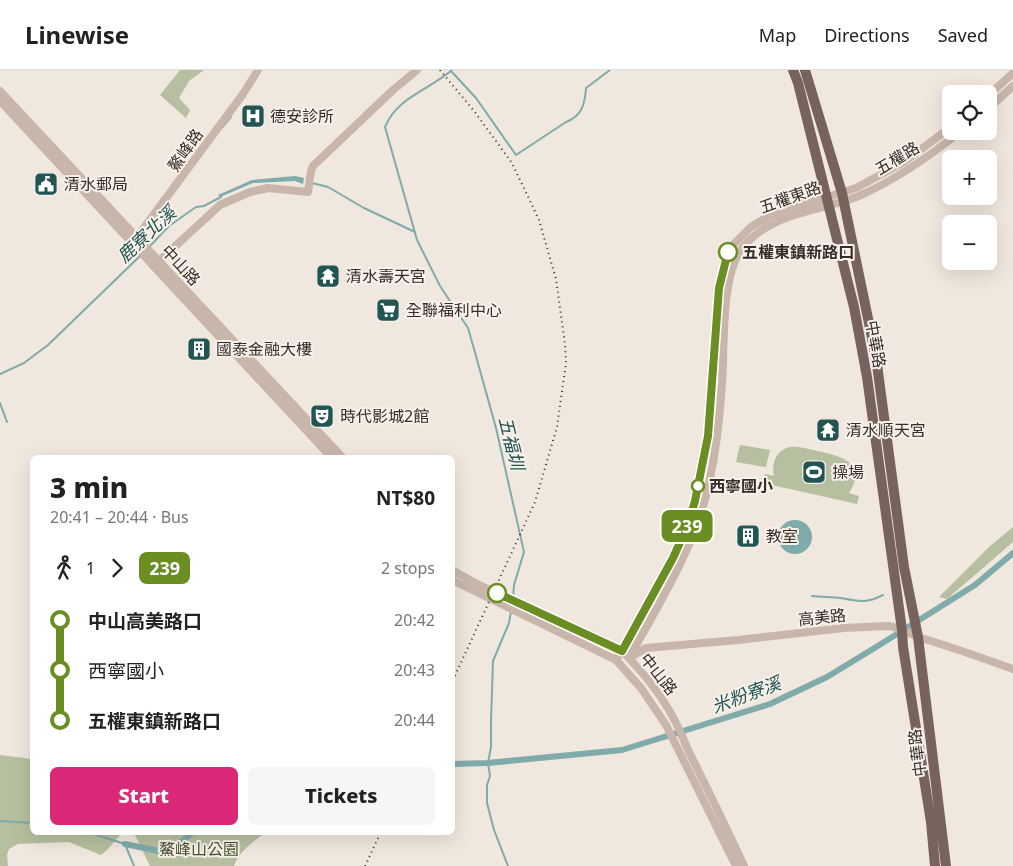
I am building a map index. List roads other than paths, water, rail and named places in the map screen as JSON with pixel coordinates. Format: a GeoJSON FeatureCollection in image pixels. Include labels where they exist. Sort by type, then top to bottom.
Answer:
{"type":"FeatureCollection","features":[{"type":"Feature","properties":{"kind":"main road","name":"中華路"},"geometry":{"type":"LineString","coordinates":[[793,70],[798,83],[854,307],[864,363],[898,628],[903,647],[931,822],[936,866]]}},
{"type":"Feature","properties":{"kind":"main road","name":"中華路"},"geometry":{"type":"LineString","coordinates":[[805,70],[843,197],[876,357],[904,567],[917,636],[946,866]]}},
{"type":"Feature","properties":{"kind":"street","name":"鰲峰路"},"geometry":{"type":"LineString","coordinates":[[135,241],[243,94],[258,70]]}},
{"type":"Feature","properties":{"kind":"street"},"geometry":{"type":"LineString","coordinates":[[156,264],[220,205],[250,192],[268,188],[308,192],[313,166],[393,90],[417,70]]}},
{"type":"Feature","properties":{"kind":"street"},"geometry":{"type":"LineString","coordinates":[[997,88],[1013,73]]}},
{"type":"Feature","properties":{"kind":"street"},"geometry":{"type":"LineString","coordinates":[[997,101],[1013,86]]}},
{"type":"Feature","properties":{"kind":"street","name":"中山路"},"geometry":{"type":"LineString","coordinates":[[0,91],[329,455]]}},
{"type":"Feature","properties":{"kind":"street","name":"中山路"},"geometry":{"type":"LineString","coordinates":[[0,101],[135,241]]}},
{"type":"Feature","properties":{"kind":"street","name":"五權路"},"geometry":{"type":"LineString","coordinates":[[843,197],[904,162],[942,134]]}},
{"type":"Feature","properties":{"kind":"street","name":"五權路"},"geometry":{"type":"LineString","coordinates":[[843,197],[860,196],[908,169],[949,140]]}},
{"type":"Feature","properties":{"kind":"street","name":"五權東路"},"geometry":{"type":"LineString","coordinates":[[628,658],[686,550],[699,519],[715,445],[722,384],[726,301],[736,257],[754,236],[775,222],[791,214],[843,197]]}},
{"type":"Feature","properties":{"kind":"street","name":"五權東路"},"geometry":{"type":"LineString","coordinates":[[616,660],[673,558],[687,527],[695,501],[708,436],[719,288],[728,252],[751,227],[771,215],[828,202]]}},
{"type":"Feature","properties":{"kind":"street","name":"中山路"},"geometry":{"type":"LineString","coordinates":[[156,264],[340,455]]}},
{"type":"Feature","properties":{"kind":"street","name":"中山路"},"geometry":{"type":"LineString","coordinates":[[455,572],[479,585],[622,651],[647,677],[663,698],[676,722],[685,754]]}},
{"type":"Feature","properties":{"kind":"street","name":"中山路"},"geometry":{"type":"LineString","coordinates":[[455,581],[616,660],[641,688],[685,754]]}},
{"type":"Feature","properties":{"kind":"street","name":"高美路"},"geometry":{"type":"LineString","coordinates":[[628,658],[646,648],[844,628],[898,628],[1013,669]]}},
{"type":"Feature","properties":{"kind":"street"},"geometry":{"type":"LineString","coordinates":[[616,660],[628,658]]}},
{"type":"Feature","properties":{"kind":"street"},"geometry":{"type":"LineString","coordinates":[[685,754],[736,861],[744,866]]}},
{"type":"Feature","properties":{"kind":"water"},"geometry":{"type":"Polygon","coordinates":[[[295,176],[304,178],[303,184],[295,181],[253,183],[220,197],[218,195],[252,180],[295,176]]]}},
{"type":"Feature","properties":{"kind":"water"},"geometry":{"type":"Polygon","coordinates":[[[795,520],[802,521],[807,525],[811,530],[811,544],[807,549],[802,553],[795,554],[788,553],[783,549],[779,544],[778,537],[779,530],[783,525],[788,521],[795,520]]]}},
{"type":"Feature","properties":{"kind":"waterway","name":"五福圳"},"geometry":{"type":"LineString","coordinates":[[452,70],[405,101],[390,117],[385,127],[417,240],[440,286],[468,328],[496,428],[524,552],[514,585],[513,599]]}},
{"type":"Feature","properties":{"kind":"waterway"},"geometry":{"type":"LineString","coordinates":[[451,71],[476,98],[516,155],[576,116],[582,109],[586,88],[610,70]]}},
{"type":"Feature","properties":{"kind":"waterway"},"geometry":{"type":"LineString","coordinates":[[223,127],[231,117]]}},
{"type":"Feature","properties":{"kind":"waterway","name":"鹿寮北溪"},"geometry":{"type":"LineString","coordinates":[[312,183],[328,187],[364,208],[415,232]]}},
{"type":"Feature","properties":{"kind":"waterway","name":"鹿寮北溪"},"geometry":{"type":"LineString","coordinates":[[149,247],[169,226],[196,207],[204,206],[221,197]]}},
{"type":"Feature","properties":{"kind":"waterway","name":"鹿寮北溪"},"geometry":{"type":"LineString","coordinates":[[0,374],[24,363],[48,345],[140,256]]}},
{"type":"Feature","properties":{"kind":"waterway"},"geometry":{"type":"LineString","coordinates":[[0,403],[7,422]]}},
{"type":"Feature","properties":{"kind":"waterway","name":"米粉寮溪"},"geometry":{"type":"LineString","coordinates":[[455,764],[488,763],[622,750],[770,704],[827,677],[881,644],[975,585],[1013,553]]}},
{"type":"Feature","properties":{"kind":"waterway"},"geometry":{"type":"LineString","coordinates":[[812,596],[862,601],[872,600],[883,595]]}},
{"type":"Feature","properties":{"kind":"waterway","name":"五福圳"},"geometry":{"type":"LineString","coordinates":[[508,866],[494,830],[487,803],[487,785],[490,776],[488,763],[491,747],[493,661],[509,623],[511,611]]}},
{"type":"Feature","properties":{"kind":"waterway"},"geometry":{"type":"LineString","coordinates":[[0,821],[30,823]]}},
{"type":"Feature","properties":{"kind":"waterway"},"geometry":{"type":"LineString","coordinates":[[96,835],[125,844],[134,866]]}},
{"type":"Feature","properties":{"kind":"waterway","name":"米粉寮溪"},"geometry":{"type":"LineString","coordinates":[[125,844],[168,853],[189,835]]}},
{"type":"Feature","properties":{"kind":"railway"},"geometry":{"type":"LineString","coordinates":[[440,70],[474,111],[512,163],[539,220],[556,279],[566,363],[557,427],[535,502],[455,675]]}},
{"type":"Feature","properties":{"kind":"railway"},"geometry":{"type":"LineString","coordinates":[[365,866],[380,835]]}},
{"type":"Feature","properties":{"kind":"place","name":"德安診所"},"geometry":{"type":"Point","coordinates":[253,116]}},
{"type":"Feature","properties":{"kind":"place","name":"清水郵局"},"geometry":{"type":"Point","coordinates":[46,184]}},
{"type":"Feature","properties":{"kind":"place","name":"五權東鎮新路口"},"geometry":{"type":"Point","coordinates":[728,252]}},
{"type":"Feature","properties":{"kind":"place","name":"清水壽天宮"},"geometry":{"type":"Point","coordinates":[328,276]}},
{"type":"Feature","properties":{"kind":"place","name":"全聯福利中心"},"geometry":{"type":"Point","coordinates":[388,310]}},
{"type":"Feature","properties":{"kind":"place","name":"國泰金融大樓"},"geometry":{"type":"Point","coordinates":[199,349]}},
{"type":"Feature","properties":{"kind":"place","name":"時代影城2館"},"geometry":{"type":"Point","coordinates":[322,416]}},
{"type":"Feature","properties":{"kind":"place","name":"清水順天宮"},"geometry":{"type":"Point","coordinates":[828,430]}},
{"type":"Feature","properties":{"kind":"place","name":"操場"},"geometry":{"type":"Point","coordinates":[814,472]}},
{"type":"Feature","properties":{"kind":"place","name":"西寧國小"},"geometry":{"type":"Point","coordinates":[698,486]}},
{"type":"Feature","properties":{"kind":"place","name":"教室"},"geometry":{"type":"Point","coordinates":[748,536]}},
{"type":"Feature","properties":{"kind":"park label","name":"鰲峰山公園"},"geometry":{"type":"Point","coordinates":[199,849]}}]}
